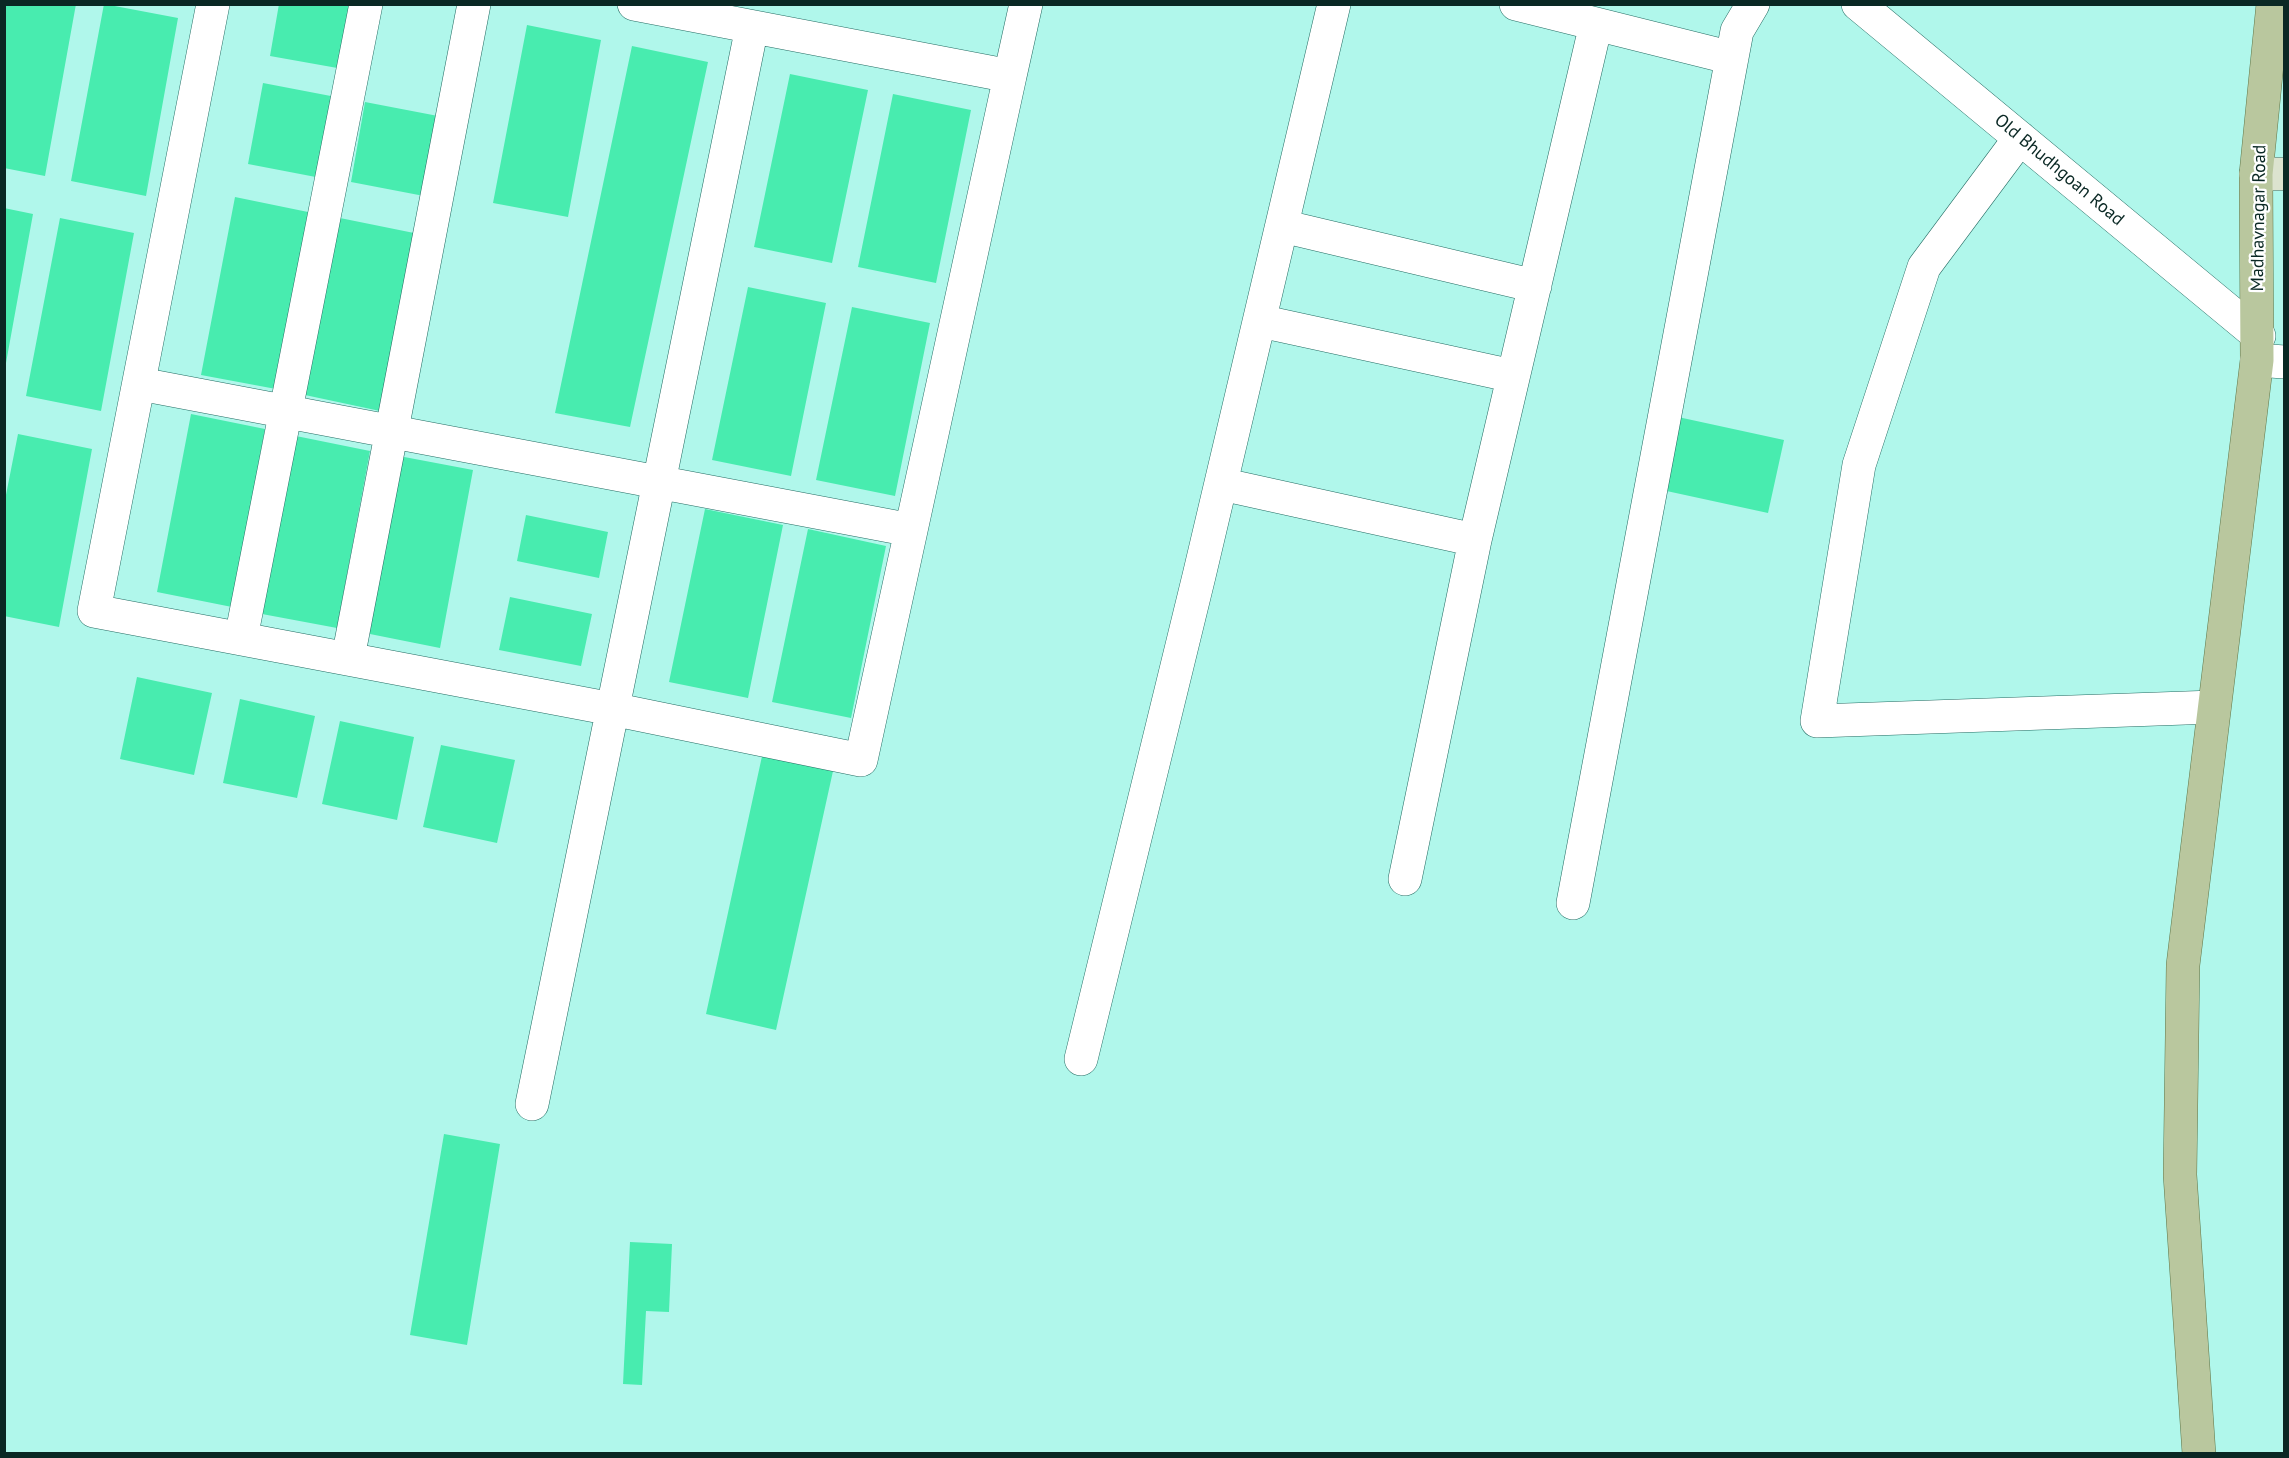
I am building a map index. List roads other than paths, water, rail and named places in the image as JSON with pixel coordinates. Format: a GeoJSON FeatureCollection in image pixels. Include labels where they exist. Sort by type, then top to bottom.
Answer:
{"type":"FeatureCollection","features":[{"type":"Feature","properties":{"kind":"main road","name":"Madhavnagar Road"},"geometry":{"type":"LineString","coordinates":[[2199,1454],[2180,1175],[2183,965],[2214,707],[2267,352],[2273,4]]}},
{"type":"Feature","properties":{"kind":"street"},"geometry":{"type":"LineString","coordinates":[[213,4],[94,611],[612,709],[861,760],[1026,4]]}},
{"type":"Feature","properties":{"kind":"street"},"geometry":{"type":"LineString","coordinates":[[241,638],[366,4]]}},
{"type":"Feature","properties":{"kind":"street"},"geometry":{"type":"LineString","coordinates":[[348,658],[474,4]]}},
{"type":"Feature","properties":{"kind":"street"},"geometry":{"type":"LineString","coordinates":[[634,4],[1010,76]]}},
{"type":"Feature","properties":{"kind":"street"},"geometry":{"type":"LineString","coordinates":[[1081,1059],[1221,484],[1334,4]]}},
{"type":"Feature","properties":{"kind":"street"},"geometry":{"type":"LineString","coordinates":[[1516,4],[1732,58]]}},
{"type":"Feature","properties":{"kind":"street"},"geometry":{"type":"LineString","coordinates":[[1573,903],[1737,31],[1754,4]]}},
{"type":"Feature","properties":{"kind":"street","name":"Old Bhudhgoan Road"},"geometry":{"type":"LineString","coordinates":[[1858,4],[2020,138],[2267,352]]}},
{"type":"Feature","properties":{"kind":"street"},"geometry":{"type":"LineString","coordinates":[[1405,879],[1474,540],[1596,24]]}},
{"type":"Feature","properties":{"kind":"street"},"geometry":{"type":"LineString","coordinates":[[532,1104],[752,27]]}},
{"type":"Feature","properties":{"kind":"street"},"geometry":{"type":"LineString","coordinates":[[2020,138],[1924,267],[1859,465],[1817,721],[2214,707]]}},
{"type":"Feature","properties":{"kind":"street"},"geometry":{"type":"LineString","coordinates":[[1282,226],[1535,286]]}},
{"type":"Feature","properties":{"kind":"street"},"geometry":{"type":"LineString","coordinates":[[1260,321],[1514,376]]}},
{"type":"Feature","properties":{"kind":"street"},"geometry":{"type":"LineString","coordinates":[[140,384],[911,530]]}},
{"type":"Feature","properties":{"kind":"street"},"geometry":{"type":"LineString","coordinates":[[1221,484],[1474,540]]}}]}
